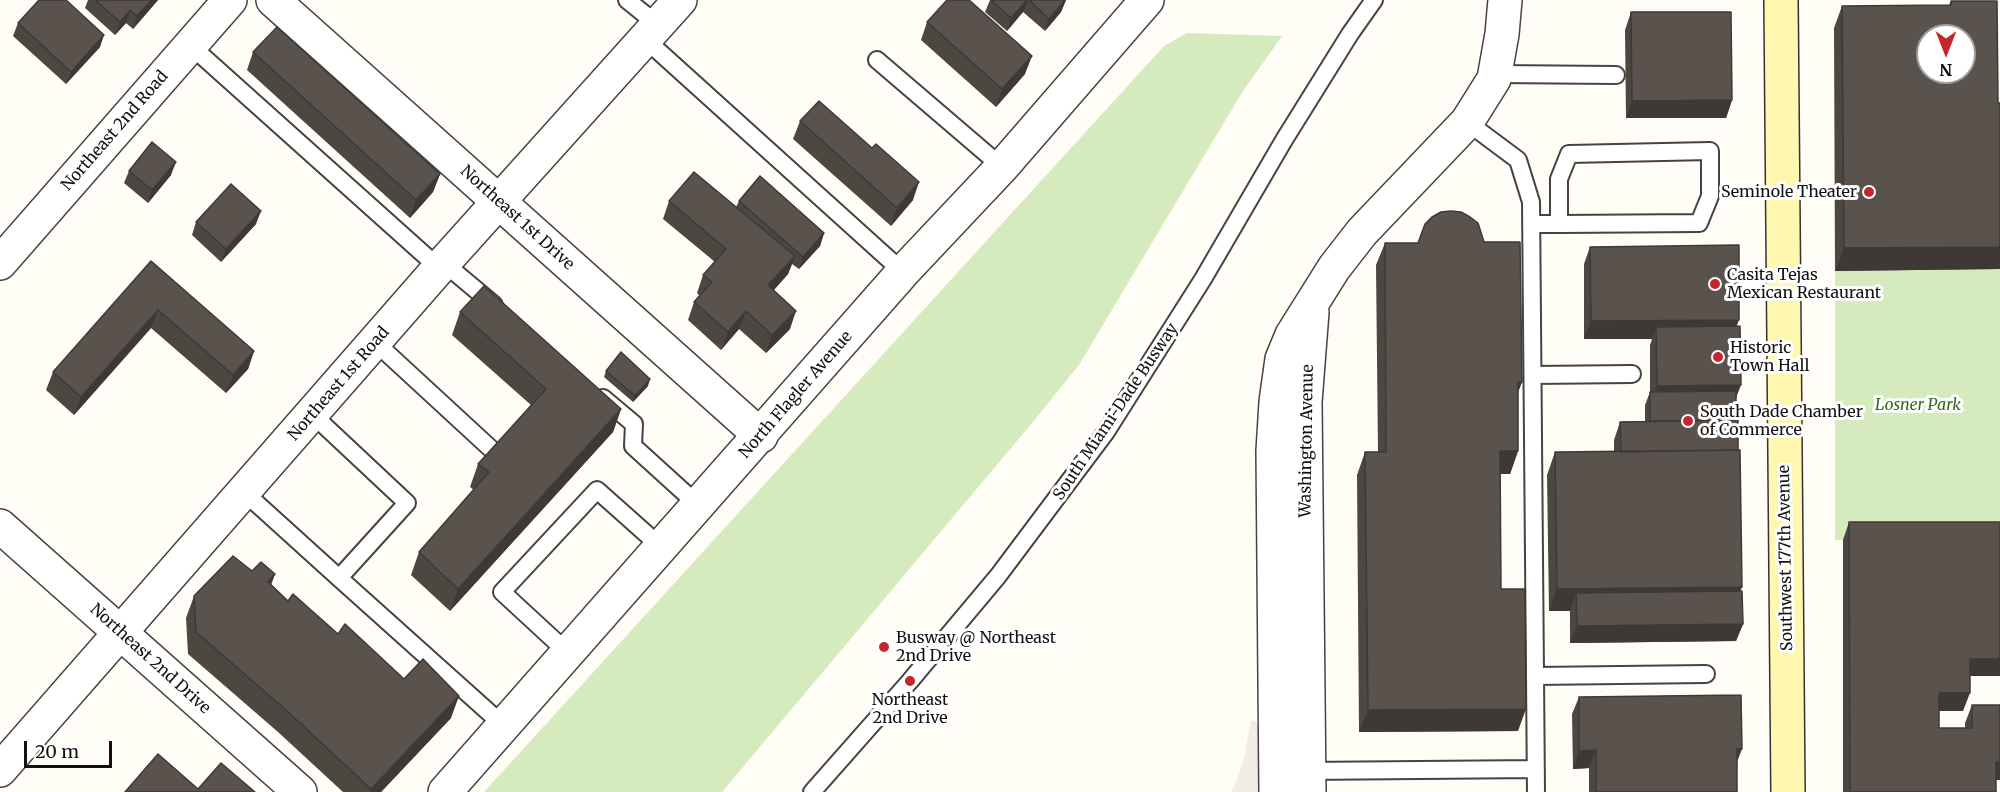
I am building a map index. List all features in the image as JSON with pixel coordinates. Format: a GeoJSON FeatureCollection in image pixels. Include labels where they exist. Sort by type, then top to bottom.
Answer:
{"type":"FeatureCollection","features":[{"type":"Feature","properties":{"kind":"main road","name":"Southwest 177th Avenue"},"geometry":{"type":"LineString","coordinates":[[1781,0],[1788,792]]}},
{"type":"Feature","properties":{"kind":"street","name":"Northeast 2nd Road"},"geometry":{"type":"LineString","coordinates":[[0,263],[230,0]]}},
{"type":"Feature","properties":{"kind":"street","name":"Northeast 1st Drive"},"geometry":{"type":"LineString","coordinates":[[273,0],[761,436]]}},
{"type":"Feature","properties":{"kind":"street","name":"Northeast 1st Road"},"geometry":{"type":"LineString","coordinates":[[0,770],[498,202],[680,0]]}},
{"type":"Feature","properties":{"kind":"street","name":"North Flagler Avenue"},"geometry":{"type":"LineString","coordinates":[[445,792],[761,436],[903,272],[1002,167],[1147,0]]}},
{"type":"Feature","properties":{"kind":"street"},"geometry":{"type":"LineString","coordinates":[[1313,302],[1334,268],[1362,232],[1467,122],[1494,80],[1505,0]]}},
{"type":"Feature","properties":{"kind":"street","name":"Washington Avenue"},"geometry":{"type":"LineString","coordinates":[[1276,781],[1273,451],[1276,402],[1282,359],[1292,335],[1313,302]]}},
{"type":"Feature","properties":{"kind":"street","name":"Washington Avenue"},"geometry":{"type":"LineString","coordinates":[[1308,781],[1305,402],[1313,302]]}},
{"type":"Feature","properties":{"kind":"street","name":"Northeast 2nd Drive"},"geometry":{"type":"LineString","coordinates":[[0,526],[300,792]]}},
{"type":"Feature","properties":{"kind":"lane"},"geometry":{"type":"LineString","coordinates":[[627,0],[651,32],[903,272]]}},
{"type":"Feature","properties":{"kind":"lane","name":"South Miami-Dade Busway"},"geometry":{"type":"LineString","coordinates":[[812,792],[998,576],[1106,432],[1179,318],[1284,140],[1350,34],[1374,0]]}},
{"type":"Feature","properties":{"kind":"lane"},"geometry":{"type":"LineString","coordinates":[[190,45],[442,266],[507,316]]}},
{"type":"Feature","properties":{"kind":"lane"},"geometry":{"type":"LineString","coordinates":[[878,60],[1002,167]]}},
{"type":"Feature","properties":{"kind":"lane"},"geometry":{"type":"LineString","coordinates":[[1495,74],[1616,75]]}},
{"type":"Feature","properties":{"kind":"lane"},"geometry":{"type":"LineString","coordinates":[[1467,122],[1518,160],[1531,202],[1536,792]]}},
{"type":"Feature","properties":{"kind":"lane"},"geometry":{"type":"LineString","coordinates":[[1531,224],[1559,224],[1699,223],[1710,196],[1710,150],[1569,154],[1559,179],[1559,224]]}},
{"type":"Feature","properties":{"kind":"lane"},"geometry":{"type":"LineString","coordinates":[[375,342],[490,448]]}},
{"type":"Feature","properties":{"kind":"lane"},"geometry":{"type":"LineString","coordinates":[[1533,375],[1632,374]]}},
{"type":"Feature","properties":{"kind":"lane"},"geometry":{"type":"LineString","coordinates":[[589,386],[634,424],[633,446],[698,505]]}},
{"type":"Feature","properties":{"kind":"lane"},"geometry":{"type":"LineString","coordinates":[[312,414],[407,503],[339,578]]}},
{"type":"Feature","properties":{"kind":"lane"},"geometry":{"type":"LineString","coordinates":[[567,652],[502,592],[597,490],[661,547]]}},
{"type":"Feature","properties":{"kind":"lane"},"geometry":{"type":"LineString","coordinates":[[244,492],[503,725]]}},
{"type":"Feature","properties":{"kind":"lane"},"geometry":{"type":"LineString","coordinates":[[1535,676],[1706,675]]}},
{"type":"Feature","properties":{"kind":"lane"},"geometry":{"type":"LineString","coordinates":[[1276,781],[1536,769]]}},
{"type":"Feature","properties":{"kind":"green space"},"geometry":{"type":"Polygon","coordinates":[[[1187,33],[1282,36],[1241,94],[1079,365],[722,792],[484,792],[1164,46],[1187,33]]]}},
{"type":"Feature","properties":{"kind":"green space","name":"Losner Park"},"geometry":{"type":"Polygon","coordinates":[[[2000,269],[2000,541],[1835,540],[1835,271],[2000,269]]]}},
{"type":"Feature","properties":{"kind":"shaded area"},"geometry":{"type":"Polygon","coordinates":[[[1251,720],[1259,723],[1266,792],[1231,792],[1244,758],[1251,720]]]}},
{"type":"Feature","properties":{"kind":"building"},"geometry":{"type":"Polygon","coordinates":[[[39,0],[66,0],[104,35],[71,72],[18,23],[39,0]]]}},
{"type":"Feature","properties":{"kind":"building"},"geometry":{"type":"Polygon","coordinates":[[[95,0],[152,0],[137,16],[130,10],[120,22],[95,0]]]}},
{"type":"Feature","properties":{"kind":"building"},"geometry":{"type":"Polygon","coordinates":[[[947,0],[969,0],[1032,56],[1002,89],[927,22],[947,0]]]}},
{"type":"Feature","properties":{"kind":"building"},"geometry":{"type":"Polygon","coordinates":[[[991,0],[1027,0],[1011,18],[991,0]]]}},
{"type":"Feature","properties":{"kind":"building"},"geometry":{"type":"Polygon","coordinates":[[[1029,0],[1065,0],[1049,19],[1029,0]]]}},
{"type":"Feature","properties":{"kind":"building"},"geometry":{"type":"Polygon","coordinates":[[[1951,1],[1997,1],[2000,247],[1844,248],[1842,6],[1951,5],[1951,1]]]}},
{"type":"Feature","properties":{"kind":"building"},"geometry":{"type":"Polygon","coordinates":[[[1631,12],[1731,12],[1732,100],[1632,101],[1631,12]]]}},
{"type":"Feature","properties":{"kind":"building"},"geometry":{"type":"Polygon","coordinates":[[[277,27],[440,174],[416,200],[253,52],[277,27]]]}},
{"type":"Feature","properties":{"kind":"building"},"geometry":{"type":"Polygon","coordinates":[[[819,101],[872,148],[876,144],[919,182],[897,208],[800,121],[819,101]]]}},
{"type":"Feature","properties":{"kind":"building"},"geometry":{"type":"Polygon","coordinates":[[[152,142],[176,162],[152,190],[129,171],[152,142]]]}},
{"type":"Feature","properties":{"kind":"building"},"geometry":{"type":"Polygon","coordinates":[[[694,172],[795,256],[768,285],[796,311],[772,335],[746,311],[728,332],[694,302],[712,282],[703,275],[726,249],[669,201],[694,172]]]}},
{"type":"Feature","properties":{"kind":"building"},"geometry":{"type":"Polygon","coordinates":[[[760,176],[824,233],[803,257],[739,201],[760,176]]]}},
{"type":"Feature","properties":{"kind":"building"},"geometry":{"type":"Polygon","coordinates":[[[231,184],[261,211],[226,249],[196,222],[231,184]]]}},
{"type":"Feature","properties":{"kind":"building"},"geometry":{"type":"Polygon","coordinates":[[[1441,212],[1461,212],[1478,223],[1484,242],[1520,242],[1522,382],[1518,382],[1518,451],[1500,451],[1501,589],[1525,589],[1526,709],[1368,710],[1365,452],[1386,452],[1385,243],[1418,243],[1425,224],[1432,217],[1441,212]]]}},
{"type":"Feature","properties":{"kind":"building"},"geometry":{"type":"Polygon","coordinates":[[[1739,245],[1739,320],[1591,321],[1590,247],[1739,245]]]}},
{"type":"Feature","properties":{"kind":"building"},"geometry":{"type":"Polygon","coordinates":[[[151,261],[254,351],[233,375],[158,310],[81,397],[53,372],[151,261]]]}},
{"type":"Feature","properties":{"kind":"building"},"geometry":{"type":"Polygon","coordinates":[[[484,286],[621,409],[458,589],[419,552],[489,472],[478,464],[546,389],[460,312],[484,286]]]}},
{"type":"Feature","properties":{"kind":"building"},"geometry":{"type":"Polygon","coordinates":[[[1740,326],[1741,385],[1657,386],[1656,327],[1740,326]]]}},
{"type":"Feature","properties":{"kind":"building"},"geometry":{"type":"Polygon","coordinates":[[[621,352],[650,379],[635,396],[606,371],[621,352]]]}},
{"type":"Feature","properties":{"kind":"building"},"geometry":{"type":"Polygon","coordinates":[[[1736,391],[1736,420],[1650,421],[1650,392],[1736,391]]]}},
{"type":"Feature","properties":{"kind":"building"},"geometry":{"type":"Polygon","coordinates":[[[1738,420],[1738,450],[1621,452],[1620,422],[1738,420]]]}},
{"type":"Feature","properties":{"kind":"building"},"geometry":{"type":"Polygon","coordinates":[[[1740,450],[1742,587],[1557,589],[1555,452],[1740,450]]]}},
{"type":"Feature","properties":{"kind":"building"},"geometry":{"type":"Polygon","coordinates":[[[1849,522],[2000,522],[2000,659],[1970,659],[1970,693],[1939,693],[1939,728],[1972,728],[1972,705],[2000,705],[2000,762],[1996,762],[1996,792],[1850,792],[1849,522]]]}},
{"type":"Feature","properties":{"kind":"building"},"geometry":{"type":"Polygon","coordinates":[[[233,556],[252,571],[261,562],[275,574],[268,582],[288,601],[293,594],[338,634],[345,624],[404,679],[423,659],[459,696],[371,789],[286,710],[196,632],[194,596],[233,556]]]}},
{"type":"Feature","properties":{"kind":"building"},"geometry":{"type":"Polygon","coordinates":[[[1742,591],[1743,624],[1577,626],[1576,593],[1742,591]]]}},
{"type":"Feature","properties":{"kind":"building"},"geometry":{"type":"Polygon","coordinates":[[[1741,695],[1742,749],[1737,749],[1737,792],[1596,792],[1596,750],[1579,751],[1579,697],[1741,695]]]}},
{"type":"Feature","properties":{"kind":"building"},"geometry":{"type":"Polygon","coordinates":[[[158,754],[198,789],[221,763],[255,792],[125,792],[158,754]]]}},
{"type":"Feature","properties":{"kind":"place","name":"Seminole Theater"},"geometry":{"type":"Point","coordinates":[1869,192]}},
{"type":"Feature","properties":{"kind":"place","name":"Casita Tejas Mexican Restaurant"},"geometry":{"type":"Point","coordinates":[1715,284]}},
{"type":"Feature","properties":{"kind":"place","name":"Historic Town Hall"},"geometry":{"type":"Point","coordinates":[1718,357]}},
{"type":"Feature","properties":{"kind":"place","name":"South Dade Chamber of Commerce"},"geometry":{"type":"Point","coordinates":[1688,421]}},
{"type":"Feature","properties":{"kind":"place","name":"Busway @ Northeast 2nd Drive"},"geometry":{"type":"Point","coordinates":[884,647]}},
{"type":"Feature","properties":{"kind":"place","name":"Northeast 2nd Drive"},"geometry":{"type":"Point","coordinates":[910,681]}}]}
